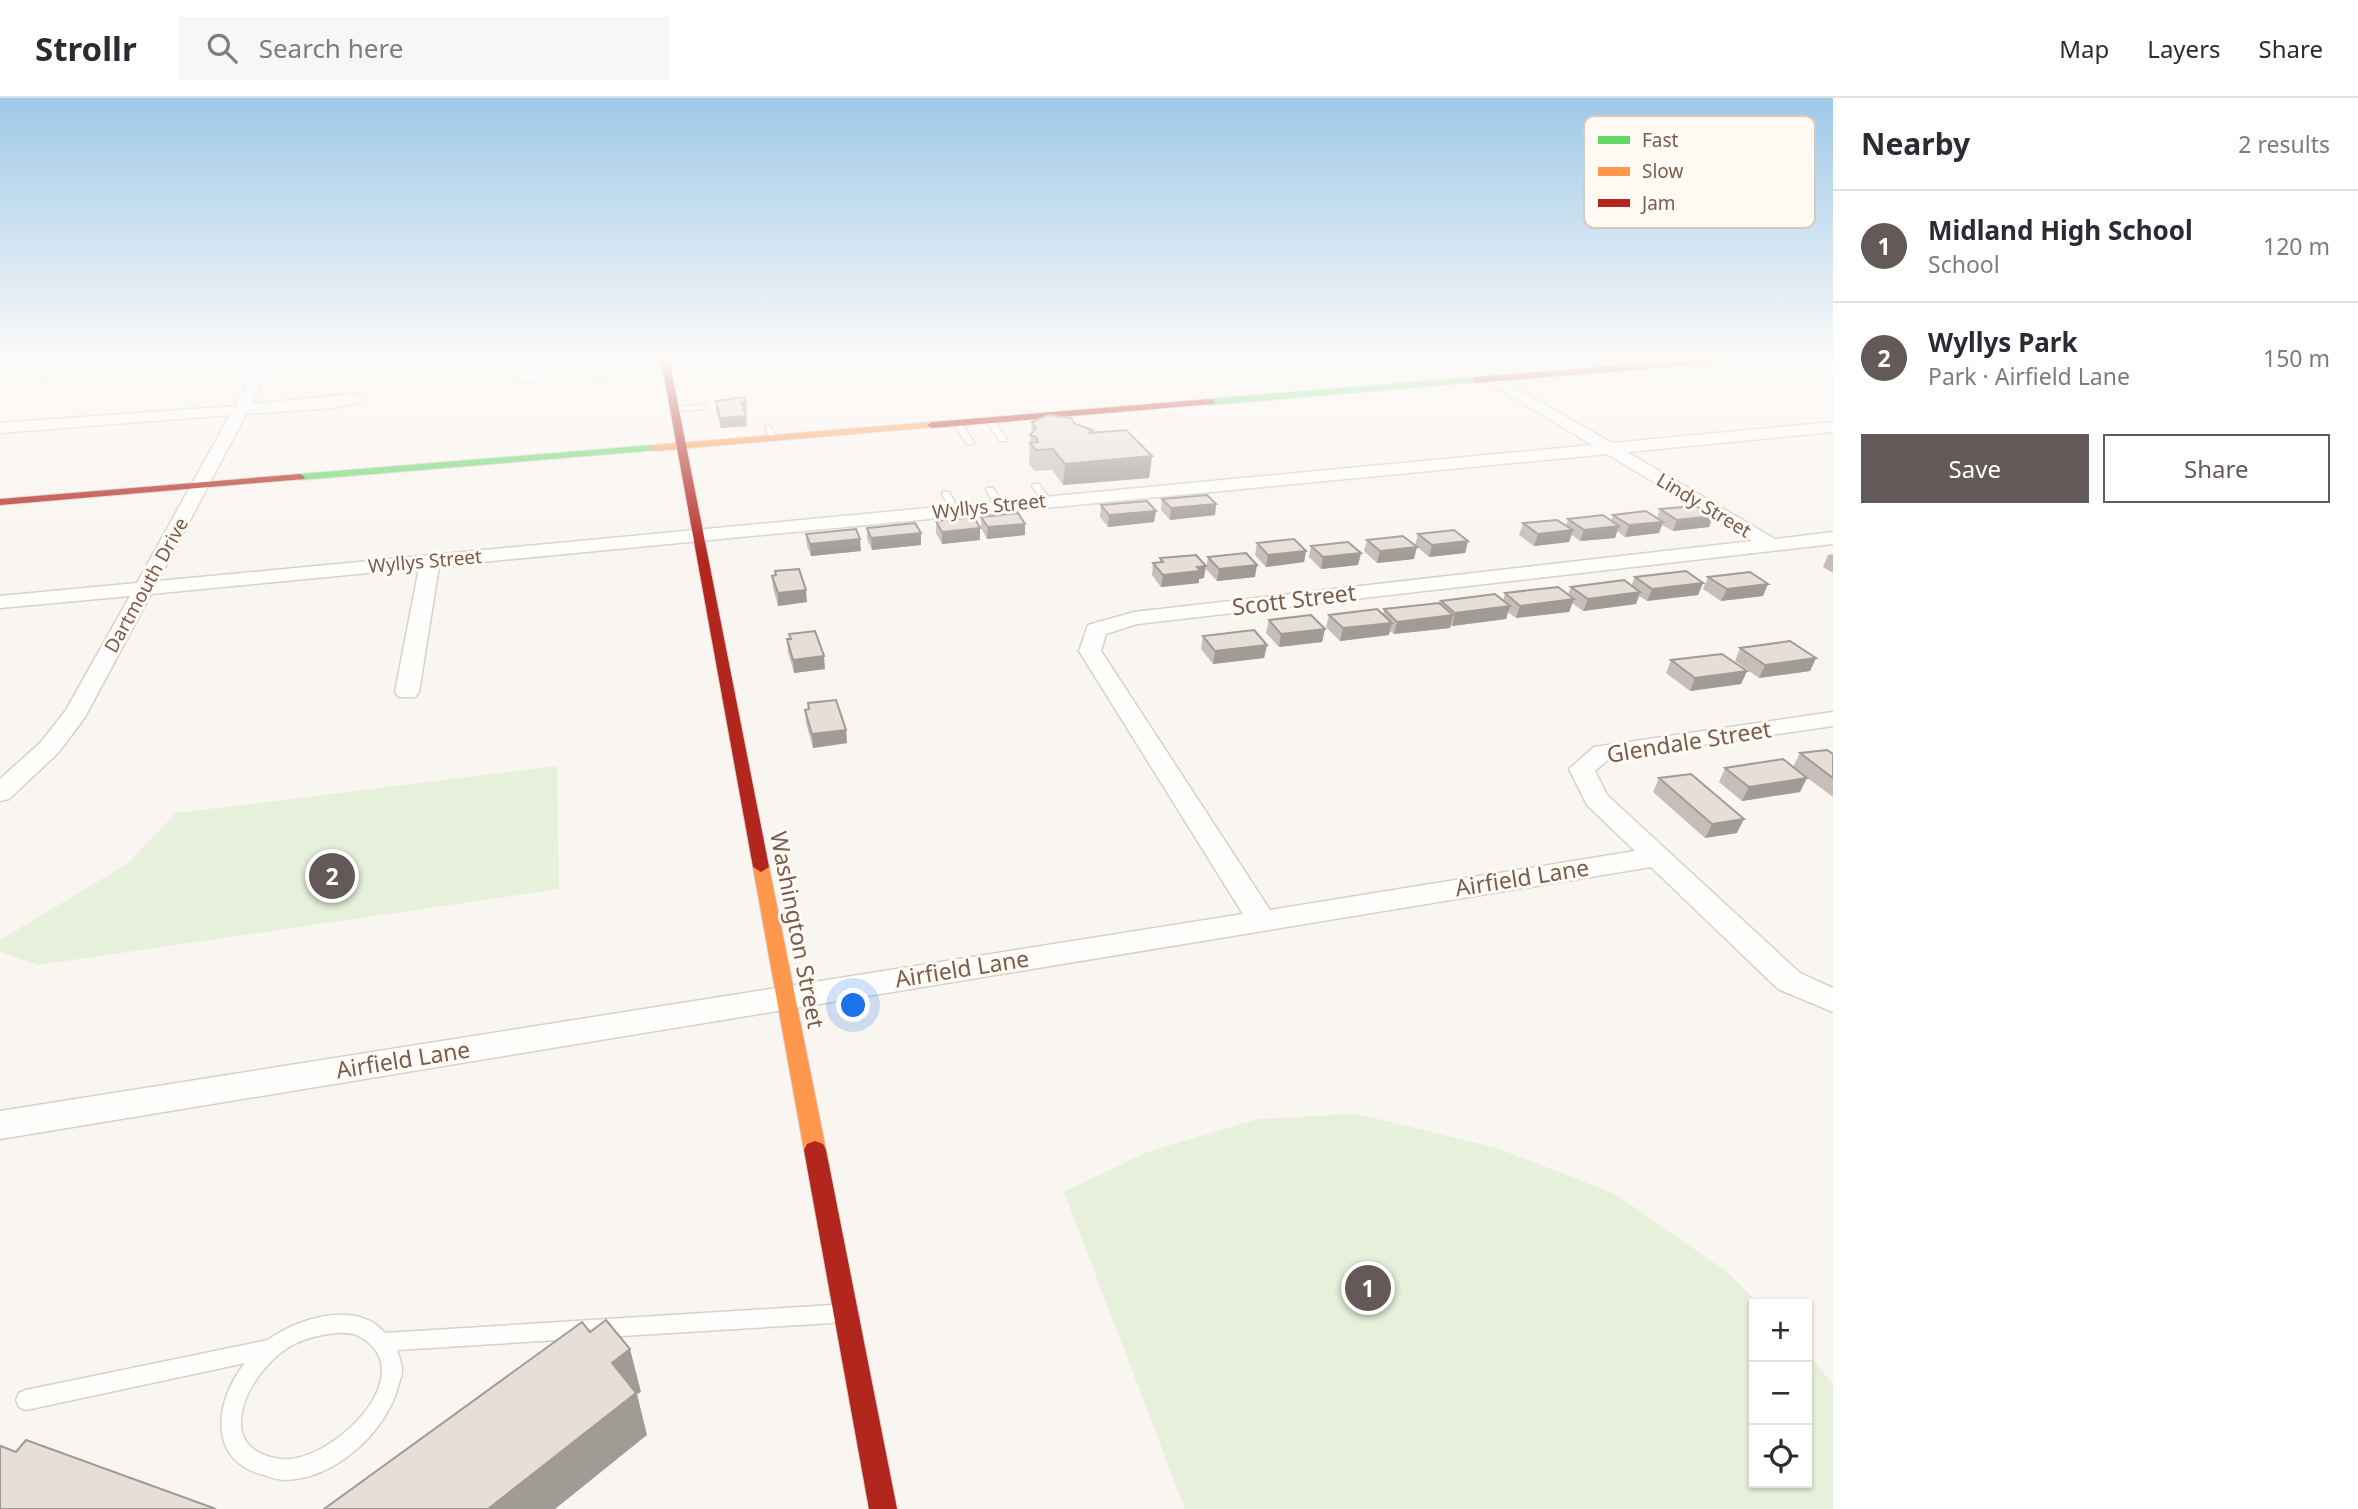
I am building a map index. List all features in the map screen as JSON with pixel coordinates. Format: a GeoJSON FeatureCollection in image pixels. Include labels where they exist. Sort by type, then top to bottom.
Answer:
{"type":"FeatureCollection","features":[{"type":"Feature","properties":{"kind":"street"},"geometry":{"type":"LineString","coordinates":[[0,428],[44,425]]}},
{"type":"Feature","properties":{"kind":"street","name":"Dartmouth Drive"},"geometry":{"type":"LineString","coordinates":[[0,793],[50,747],[77,712],[232,425]]}},
{"type":"Feature","properties":{"kind":"street","name":"Washington Street"},"geometry":{"type":"LineString","coordinates":[[679,425],[883,1509]]}},
{"type":"Feature","properties":{"kind":"street"},"geometry":{"type":"LineString","coordinates":[[0,502],[683,446],[770,433],[922,425]]}},
{"type":"Feature","properties":{"kind":"street","name":"Lindy Street"},"geometry":{"type":"LineString","coordinates":[[1569,425],[1772,545]]}},
{"type":"Feature","properties":{"kind":"street","name":"Wyllys Street"},"geometry":{"type":"LineString","coordinates":[[0,602],[699,535],[951,502],[1608,448],[1833,426]]}},
{"type":"Feature","properties":{"kind":"street","name":"Scott Street"},"geometry":{"type":"LineString","coordinates":[[1262,921],[1090,651],[1096,630],[1134,618],[1833,538]]}},
{"type":"Feature","properties":{"kind":"street"},"geometry":{"type":"LineString","coordinates":[[407,692],[430,561]]}},
{"type":"Feature","properties":{"kind":"street","name":"Glendale Street"},"geometry":{"type":"LineString","coordinates":[[1656,857],[1595,799],[1582,769],[1603,752],[1833,719]]}},
{"type":"Feature","properties":{"kind":"street"},"geometry":{"type":"LineString","coordinates":[[1656,857],[1789,981],[1833,1001]]}},
{"type":"Feature","properties":{"kind":"street","name":"Airfield Lane"},"geometry":{"type":"LineString","coordinates":[[0,1125],[1656,857]]}},
{"type":"Feature","properties":{"kind":"lane"},"geometry":{"type":"LineString","coordinates":[[958,425],[970,442]]}},
{"type":"Feature","properties":{"kind":"lane"},"geometry":{"type":"LineString","coordinates":[[993,425],[1003,439]]}},
{"type":"Feature","properties":{"kind":"lane"},"geometry":{"type":"LineString","coordinates":[[382,1342],[846,1313]]}},
{"type":"Feature","properties":{"kind":"lane"},"geometry":{"type":"LineString","coordinates":[[346,1324],[367,1329],[382,1342],[391,1359],[391,1381],[383,1406],[366,1430],[343,1450],[288,1470],[262,1467],[243,1456],[232,1438],[230,1416],[237,1391],[251,1368],[272,1348],[296,1334],[322,1325],[346,1324]]}},
{"type":"Feature","properties":{"kind":"lane"},"geometry":{"type":"LineString","coordinates":[[26,1400],[272,1348]]}},
{"type":"Feature","properties":{"kind":"green space"},"geometry":{"type":"Polygon","coordinates":[[[557,766],[559,889],[38,965],[0,952],[0,940],[127,864],[176,813],[557,766]]]}},
{"type":"Feature","properties":{"kind":"green space"},"geometry":{"type":"Polygon","coordinates":[[[1357,1114],[1497,1148],[1615,1194],[1727,1272],[1754,1299],[1749,1299],[1749,1488],[1812,1488],[1812,1359],[1833,1384],[1833,1509],[1185,1509],[1064,1192],[1147,1152],[1258,1119],[1357,1114]]]}},
{"type":"Feature","properties":{"kind":"building"},"geometry":{"type":"Polygon","coordinates":[[[1034,425],[1078,425],[1093,430],[1088,433],[1126,430],[1152,456],[1065,464],[1053,449],[1036,450],[1030,443],[1038,442],[1036,437],[1030,435],[1036,428],[1034,425]]]}},
{"type":"Feature","properties":{"kind":"building"},"geometry":{"type":"Polygon","coordinates":[[[1207,495],[1216,504],[1171,508],[1162,499],[1207,495]]]}},
{"type":"Feature","properties":{"kind":"building"},"geometry":{"type":"Polygon","coordinates":[[[1147,501],[1156,511],[1109,515],[1101,505],[1147,501]]]}},
{"type":"Feature","properties":{"kind":"building"},"geometry":{"type":"Polygon","coordinates":[[[1696,506],[1713,516],[1677,520],[1660,509],[1696,506]]]}},
{"type":"Feature","properties":{"kind":"building"},"geometry":{"type":"Polygon","coordinates":[[[1646,511],[1663,522],[1629,525],[1613,515],[1646,511]]]}},
{"type":"Feature","properties":{"kind":"building"},"geometry":{"type":"Polygon","coordinates":[[[1018,513],[1025,524],[988,527],[981,517],[1018,513]]]}},
{"type":"Feature","properties":{"kind":"building"},"geometry":{"type":"Polygon","coordinates":[[[1603,515],[1619,526],[1584,530],[1568,519],[1603,515]]]}},
{"type":"Feature","properties":{"kind":"building"},"geometry":{"type":"Polygon","coordinates":[[[974,517],[980,528],[942,532],[936,521],[974,517]]]}},
{"type":"Feature","properties":{"kind":"building"},"geometry":{"type":"Polygon","coordinates":[[[1557,520],[1573,530],[1538,534],[1523,523],[1557,520]]]}},
{"type":"Feature","properties":{"kind":"building"},"geometry":{"type":"Polygon","coordinates":[[[915,523],[921,533],[871,538],[867,528],[915,523]]]}},
{"type":"Feature","properties":{"kind":"building"},"geometry":{"type":"Polygon","coordinates":[[[856,529],[860,539],[810,544],[806,534],[856,529]]]}},
{"type":"Feature","properties":{"kind":"building"},"geometry":{"type":"Polygon","coordinates":[[[1454,530],[1468,541],[1432,545],[1418,534],[1454,530]]]}},
{"type":"Feature","properties":{"kind":"building"},"geometry":{"type":"Polygon","coordinates":[[[1403,536],[1417,547],[1380,551],[1367,540],[1403,536]]]}},
{"type":"Feature","properties":{"kind":"building"},"geometry":{"type":"Polygon","coordinates":[[[1294,539],[1306,551],[1268,555],[1257,543],[1294,539]]]}},
{"type":"Feature","properties":{"kind":"building"},"geometry":{"type":"Polygon","coordinates":[[[1348,542],[1361,553],[1323,557],[1311,546],[1348,542]]]}},
{"type":"Feature","properties":{"kind":"building"},"geometry":{"type":"Polygon","coordinates":[[[1246,553],[1257,565],[1219,569],[1208,557],[1246,553]]]}},
{"type":"Feature","properties":{"kind":"building"},"geometry":{"type":"Polygon","coordinates":[[[1196,555],[1206,566],[1197,567],[1200,571],[1163,575],[1153,563],[1163,562],[1160,558],[1196,555]]]}},
{"type":"Feature","properties":{"kind":"building"},"geometry":{"type":"Polygon","coordinates":[[[799,569],[806,590],[778,593],[772,576],[776,575],[775,571],[799,569]]]}},
{"type":"Feature","properties":{"kind":"building"},"geometry":{"type":"Polygon","coordinates":[[[1686,571],[1703,583],[1652,589],[1635,577],[1686,571]]]}},
{"type":"Feature","properties":{"kind":"building"},"geometry":{"type":"Polygon","coordinates":[[[1750,572],[1768,584],[1727,589],[1708,577],[1750,572]]]}},
{"type":"Feature","properties":{"kind":"building"},"geometry":{"type":"Polygon","coordinates":[[[1624,580],[1640,592],[1588,599],[1571,587],[1624,580]]]}},
{"type":"Feature","properties":{"kind":"building"},"geometry":{"type":"Polygon","coordinates":[[[1558,587],[1574,599],[1520,606],[1505,593],[1558,587]]]}},
{"type":"Feature","properties":{"kind":"building"},"geometry":{"type":"Polygon","coordinates":[[[1495,594],[1510,606],[1455,613],[1441,601],[1495,594]]]}},
{"type":"Feature","properties":{"kind":"building"},"geometry":{"type":"Polygon","coordinates":[[[1439,603],[1453,615],[1397,622],[1384,609],[1439,603]]]}},
{"type":"Feature","properties":{"kind":"building"},"geometry":{"type":"Polygon","coordinates":[[[1377,609],[1392,623],[1343,628],[1329,615],[1377,609]]]}},
{"type":"Feature","properties":{"kind":"building"},"geometry":{"type":"Polygon","coordinates":[[[1311,615],[1325,629],[1281,634],[1269,620],[1311,615]]]}},
{"type":"Feature","properties":{"kind":"building"},"geometry":{"type":"Polygon","coordinates":[[[1254,630],[1267,645],[1215,651],[1203,636],[1254,630]]]}},
{"type":"Feature","properties":{"kind":"building"},"geometry":{"type":"Polygon","coordinates":[[[815,631],[824,656],[793,660],[787,639],[791,639],[789,634],[815,631]]]}},
{"type":"Feature","properties":{"kind":"building"},"geometry":{"type":"Polygon","coordinates":[[[1790,641],[1816,658],[1765,665],[1740,648],[1790,641]]]}},
{"type":"Feature","properties":{"kind":"building"},"geometry":{"type":"Polygon","coordinates":[[[1722,654],[1747,671],[1695,678],[1671,660],[1722,654]]]}},
{"type":"Feature","properties":{"kind":"building"},"geometry":{"type":"Polygon","coordinates":[[[836,700],[846,730],[812,734],[805,710],[809,709],[808,703],[836,700]]]}},
{"type":"Feature","properties":{"kind":"building"},"geometry":{"type":"Polygon","coordinates":[[[1827,750],[1833,754],[1833,778],[1800,753],[1827,750]]]}},
{"type":"Feature","properties":{"kind":"building"},"geometry":{"type":"Polygon","coordinates":[[[1783,759],[1807,778],[1749,787],[1725,768],[1783,759]]]}},
{"type":"Feature","properties":{"kind":"building"},"geometry":{"type":"Polygon","coordinates":[[[1691,774],[1744,819],[1712,824],[1659,778],[1691,774]]]}},
{"type":"Feature","properties":{"kind":"building"},"geometry":{"type":"Polygon","coordinates":[[[606,1320],[630,1349],[612,1363],[636,1393],[488,1509],[324,1509],[582,1322],[590,1332],[606,1320]]]}},
{"type":"Feature","properties":{"kind":"building"},"geometry":{"type":"Polygon","coordinates":[[[26,1440],[216,1509],[0,1509],[0,1448],[1,1446],[16,1452],[26,1440]]]}},
{"type":"Feature","properties":{"kind":"traffic: fast"},"geometry":{"type":"LineString","coordinates":[[300,477],[654,448]]}},
{"type":"Feature","properties":{"kind":"traffic: slow"},"geometry":{"type":"LineString","coordinates":[[654,448],[932,425]]}},
{"type":"Feature","properties":{"kind":"traffic: slow"},"geometry":{"type":"LineString","coordinates":[[761,867],[815,1150]]}},
{"type":"Feature","properties":{"kind":"traffic: jam"},"geometry":{"type":"LineString","coordinates":[[677,425],[761,867]]}},
{"type":"Feature","properties":{"kind":"traffic: jam"},"geometry":{"type":"LineString","coordinates":[[0,502],[300,477]]}},
{"type":"Feature","properties":{"kind":"traffic: jam"},"geometry":{"type":"LineString","coordinates":[[815,1150],[883,1509]]}},
{"type":"Feature","properties":{"kind":"place","name":"Wyllys Park"},"geometry":{"type":"Point","coordinates":[332,876]}},
{"type":"Feature","properties":{"kind":"place","name":"Midland High School"},"geometry":{"type":"Point","coordinates":[1368,1288]}}]}
